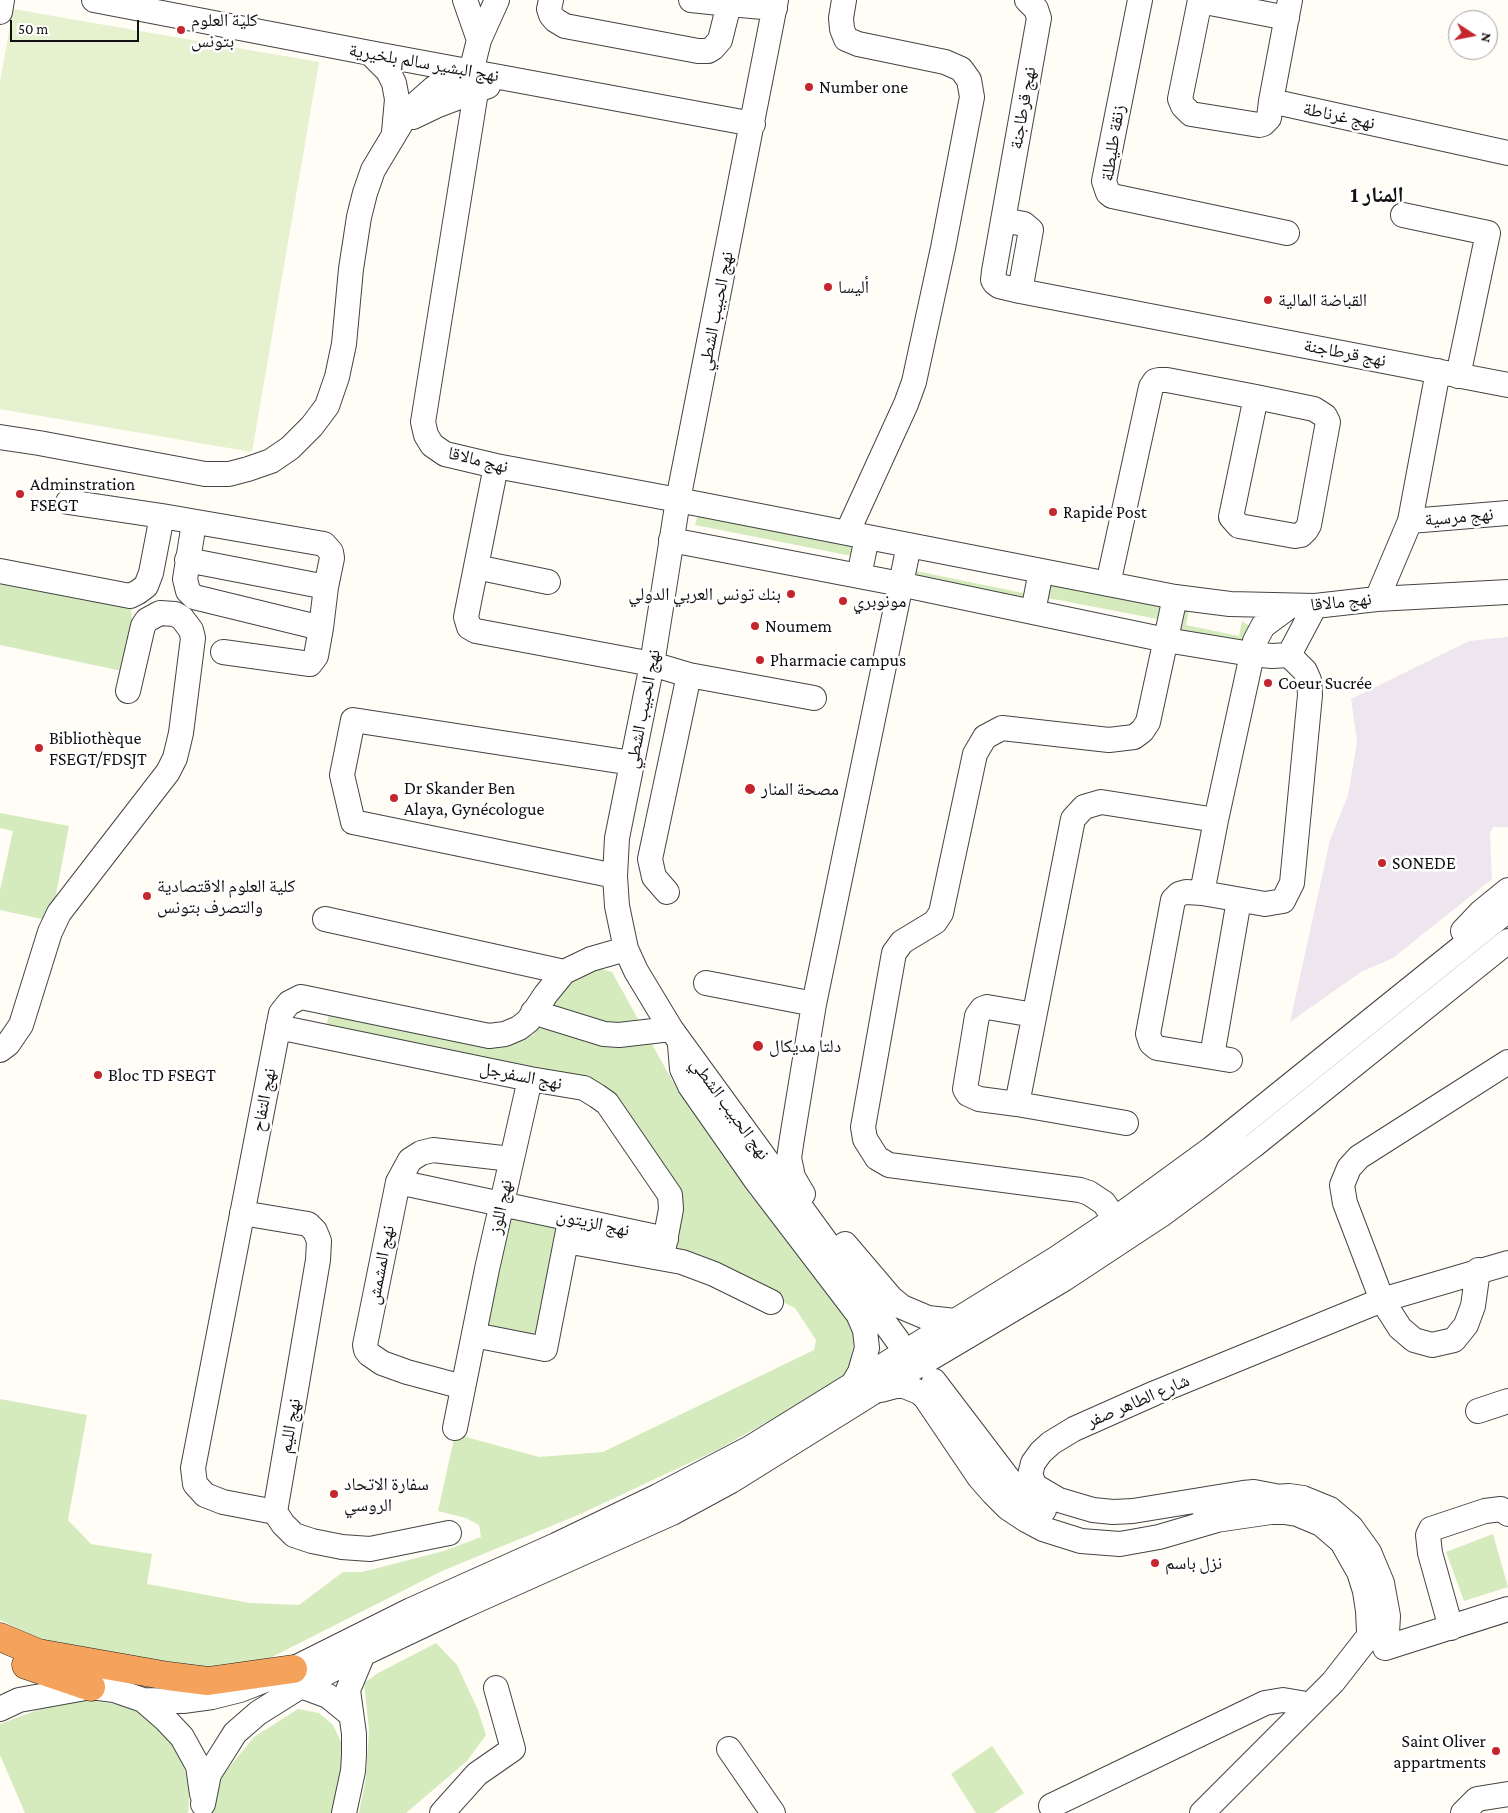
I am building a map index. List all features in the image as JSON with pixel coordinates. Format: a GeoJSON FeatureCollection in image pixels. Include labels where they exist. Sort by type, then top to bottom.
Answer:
{"type":"FeatureCollection","features":[{"type":"Feature","properties":{"kind":"highway"},"geometry":{"type":"LineString","coordinates":[[0,1637],[38,1653],[168,1676],[208,1681],[297,1677]]}},
{"type":"Feature","properties":{"kind":"highway"},"geometry":{"type":"LineString","coordinates":[[0,1654],[91,1687]]}},
{"type":"Feature","properties":{"kind":"street"},"geometry":{"type":"LineString","coordinates":[[0,12],[2,0]]}},
{"type":"Feature","properties":{"kind":"street","name":"نهج البشير سالم بلخيرية"},"geometry":{"type":"LineString","coordinates":[[94,0],[370,53],[472,76],[508,78],[753,124]]}},
{"type":"Feature","properties":{"kind":"street"},"geometry":{"type":"LineString","coordinates":[[465,0],[479,40]]}},
{"type":"Feature","properties":{"kind":"street","name":"نهج مالاقا"},"geometry":{"type":"LineString","coordinates":[[496,0],[479,40],[472,76],[463,182],[424,422],[426,435],[432,445],[445,454],[496,466],[1175,597],[1230,604],[1315,606],[1377,598],[1508,592]]}},
{"type":"Feature","properties":{"kind":"street"},"geometry":{"type":"LineString","coordinates":[[551,0],[551,15],[554,20],[565,26],[703,51],[713,48],[720,40],[730,4]]}},
{"type":"Feature","properties":{"kind":"street"},"geometry":{"type":"LineString","coordinates":[[691,0],[730,4],[776,4]]}},
{"type":"Feature","properties":{"kind":"street"},"geometry":{"type":"LineString","coordinates":[[844,0],[841,18],[842,29],[846,39],[858,44],[945,62],[961,69],[969,80],[972,97],[950,203],[943,248],[914,382],[857,535],[859,576]]}},
{"type":"Feature","properties":{"kind":"street","name":"نهج قرطاجنة"},"geometry":{"type":"LineString","coordinates":[[1027,0],[1036,9],[1039,18],[993,280],[995,283],[999,286],[1020,291],[1448,373]]}},
{"type":"Feature","properties":{"kind":"street","name":"زنقة طليطلة"},"geometry":{"type":"LineString","coordinates":[[1140,0],[1104,181],[1108,193],[1112,196],[1287,233]]}},
{"type":"Feature","properties":{"kind":"street"},"geometry":{"type":"LineString","coordinates":[[1200,0],[1289,9],[1269,118],[1263,124],[1259,125],[1191,114],[1183,106],[1180,99],[1200,0]]}},
{"type":"Feature","properties":{"kind":"street","name":"نهج الحبيب الشطي"},"geometry":{"type":"LineString","coordinates":[[776,4],[678,500],[652,664],[617,838],[615,876],[617,906],[626,948],[636,971],[676,1035],[898,1341]]}},
{"type":"Feature","properties":{"kind":"street"},"geometry":{"type":"LineString","coordinates":[[370,53],[388,71],[394,83],[397,99],[397,131]]}},
{"type":"Feature","properties":{"kind":"street"},"geometry":{"type":"LineString","coordinates":[[0,437],[39,442],[205,474],[229,474],[248,469],[271,461],[290,448],[312,426],[327,406],[337,377],[344,344],[350,269],[359,217],[373,170],[409,110],[417,102],[434,88],[472,76]]}},
{"type":"Feature","properties":{"kind":"street","name":"نهج غرناطة"},"geometry":{"type":"LineString","coordinates":[[1271,101],[1508,154]]}},
{"type":"Feature","properties":{"kind":"street"},"geometry":{"type":"LineString","coordinates":[[1377,598],[1410,521],[1448,373],[1488,233],[1403,215]]}},
{"type":"Feature","properties":{"kind":"street"},"geometry":{"type":"LineString","coordinates":[[1448,373],[1508,385]]}},
{"type":"Feature","properties":{"kind":"street"},"geometry":{"type":"LineString","coordinates":[[1108,584],[1151,387],[1159,380],[1256,397],[1321,412],[1328,422],[1309,525],[1301,535],[1295,536],[1239,526],[1231,517],[1256,397]]}},
{"type":"Feature","properties":{"kind":"street"},"geometry":{"type":"LineString","coordinates":[[496,466],[466,617],[467,624],[471,629],[652,664],[689,675],[814,698]]}},
{"type":"Feature","properties":{"kind":"street"},"geometry":{"type":"LineString","coordinates":[[68,502],[324,544],[332,558],[316,656],[310,664],[223,652]]}},
{"type":"Feature","properties":{"kind":"street","name":"نهج مرسية"},"geometry":{"type":"LineString","coordinates":[[1410,521],[1508,513]]}},
{"type":"Feature","properties":{"kind":"street"},"geometry":{"type":"LineString","coordinates":[[0,574],[130,596],[146,586],[151,573],[162,516]]}},
{"type":"Feature","properties":{"kind":"street"},"geometry":{"type":"LineString","coordinates":[[194,522],[185,579],[188,591],[194,596],[321,628]]}},
{"type":"Feature","properties":{"kind":"street"},"geometry":{"type":"LineString","coordinates":[[671,540],[901,584],[1166,640],[1251,654],[1289,655],[1305,671],[1309,680],[1310,695],[1292,883],[1283,901],[1265,904],[1202,893],[1186,892],[1179,894],[1174,900],[1148,1034],[1151,1043],[1157,1048],[1221,1058],[1239,900]]}},
{"type":"Feature","properties":{"kind":"street"},"geometry":{"type":"LineString","coordinates":[[910,545],[814,1004],[789,1158],[793,1177],[803,1194],[891,1298],[921,1316],[955,1321]]}},
{"type":"Feature","properties":{"kind":"street"},"geometry":{"type":"LineString","coordinates":[[187,560],[326,587]]}},
{"type":"Feature","properties":{"kind":"street"},"geometry":{"type":"LineString","coordinates":[[476,567],[548,582]]}},
{"type":"Feature","properties":{"kind":"street"},"geometry":{"type":"LineString","coordinates":[[1033,612],[1041,570]]}},
{"type":"Feature","properties":{"kind":"street"},"geometry":{"type":"LineString","coordinates":[[1115,1219],[1104,1203],[1097,1197],[1080,1190],[889,1165],[877,1158],[864,1139],[862,1127],[894,953],[902,942],[935,922],[941,913],[975,754],[985,737],[1002,728],[1108,740],[1134,737],[1142,731],[1148,722],[1175,597]]}},
{"type":"Feature","properties":{"kind":"street"},"geometry":{"type":"LineString","coordinates":[[1202,893],[1251,654],[1263,626],[1290,606]]}},
{"type":"Feature","properties":{"kind":"street"},"geometry":{"type":"LineString","coordinates":[[1289,655],[1315,606]]}},
{"type":"Feature","properties":{"kind":"street"},"geometry":{"type":"LineString","coordinates":[[0,1050],[11,1040],[21,1025],[50,932],[59,913],[164,778],[175,758],[181,734],[193,638],[191,630],[182,618],[175,614],[160,613],[153,616],[143,626],[128,692]]}},
{"type":"Feature","properties":{"kind":"street"},"geometry":{"type":"LineString","coordinates":[[667,892],[654,878],[650,859],[689,675]]}},
{"type":"Feature","properties":{"kind":"street"},"geometry":{"type":"LineString","coordinates":[[615,876],[352,822],[342,775],[353,720],[632,763]]}},
{"type":"Feature","properties":{"kind":"street"},"geometry":{"type":"LineString","coordinates":[[1017,1104],[1073,819],[1084,807],[1102,802],[1216,820]]}},
{"type":"Feature","properties":{"kind":"street"},"geometry":{"type":"LineString","coordinates":[[1443,962],[1454,942],[1468,925],[1494,900],[1508,890]]}},
{"type":"Feature","properties":{"kind":"street"},"geometry":{"type":"LineString","coordinates":[[9,1705],[91,1687],[114,1690],[143,1700],[183,1701],[212,1697],[297,1677],[363,1654],[462,1607],[672,1513],[738,1476],[955,1321],[1057,1258],[1115,1219],[1211,1149],[1508,910]]}},
{"type":"Feature","properties":{"kind":"street"},"geometry":{"type":"LineString","coordinates":[[325,919],[564,972]]}},
{"type":"Feature","properties":{"kind":"street"},"geometry":{"type":"LineString","coordinates":[[202,1809],[209,1774],[235,1733],[297,1677],[411,1610],[574,1536],[714,1468],[1064,1279],[1161,1215],[1254,1146],[1508,941]]}},
{"type":"Feature","properties":{"kind":"street","name":"نهج التفاح"},"geometry":{"type":"LineString","coordinates":[[276,1512],[223,1502],[205,1495],[195,1484],[193,1468],[281,1013],[289,1003],[301,997],[489,1036],[505,1034],[519,1028],[528,1021],[564,972],[591,959],[626,948]]}},
{"type":"Feature","properties":{"kind":"street"},"geometry":{"type":"LineString","coordinates":[[1462,978],[1508,956]]}},
{"type":"Feature","properties":{"kind":"street"},"geometry":{"type":"LineString","coordinates":[[706,983],[814,1004]]}},
{"type":"Feature","properties":{"kind":"street"},"geometry":{"type":"LineString","coordinates":[[317,1035],[326,1002]]}},
{"type":"Feature","properties":{"kind":"street"},"geometry":{"type":"LineString","coordinates":[[1034,1015],[987,1007],[982,1009],[976,1016],[965,1088],[968,1094],[979,1098],[1126,1123]]}},
{"type":"Feature","properties":{"kind":"street"},"geometry":{"type":"LineString","coordinates":[[533,1012],[604,1034],[676,1035],[682,1069],[690,1086],[755,1180],[858,1314],[865,1330],[867,1348],[860,1372],[862,1388]]}},
{"type":"Feature","properties":{"kind":"street","name":"نهج السفرجل"},"geometry":{"type":"LineString","coordinates":[[278,1027],[530,1079],[584,1088],[607,1103],[670,1195],[672,1209],[664,1248]]}},
{"type":"Feature","properties":{"kind":"street"},"geometry":{"type":"LineString","coordinates":[[1478,1270],[1474,1306],[1466,1325],[1454,1340],[1432,1345],[1414,1340],[1400,1328],[1382,1300],[1346,1203],[1342,1185],[1349,1168],[1359,1157],[1508,1062]]}},
{"type":"Feature","properties":{"kind":"street","name":"نهج اللوز"},"geometry":{"type":"LineString","coordinates":[[455,1428],[462,1386],[530,1079]]}},
{"type":"Feature","properties":{"kind":"street"},"geometry":{"type":"LineString","coordinates":[[502,1203],[398,1182],[410,1160],[421,1152],[433,1150],[511,1159]]}},
{"type":"Feature","properties":{"kind":"street","name":"نهج المشمش"},"geometry":{"type":"LineString","coordinates":[[398,1182],[365,1345],[366,1350],[369,1354],[390,1366],[462,1386]]}},
{"type":"Feature","properties":{"kind":"street","name":"نهج الزيتون"},"geometry":{"type":"LineString","coordinates":[[502,1203],[568,1230],[664,1248],[682,1262],[714,1274],[771,1302]]}},
{"type":"Feature","properties":{"kind":"street","name":"نهج الليم"},"geometry":{"type":"LineString","coordinates":[[242,1214],[308,1224],[316,1230],[319,1241],[318,1260],[276,1512]]}},
{"type":"Feature","properties":{"kind":"street"},"geometry":{"type":"LineString","coordinates":[[474,1335],[545,1349],[568,1230]]}},
{"type":"Feature","properties":{"kind":"street","name":"شارع الطاهر صفر"},"geometry":{"type":"LineString","coordinates":[[1276,1496],[1243,1493],[1133,1512],[1113,1512],[1093,1510],[1059,1500],[1035,1486],[1030,1475],[1033,1463],[1042,1452],[1051,1443],[1074,1429],[1182,1382],[1382,1300],[1478,1270],[1508,1263]]}},
{"type":"Feature","properties":{"kind":"street"},"geometry":{"type":"LineString","coordinates":[[934,1381],[1017,1490],[1045,1510],[1097,1530],[1117,1534],[1271,1512],[1284,1512],[1309,1518],[1327,1528],[1342,1542],[1359,1572],[1377,1641]]}},
{"type":"Feature","properties":{"kind":"street"},"geometry":{"type":"LineString","coordinates":[[862,1388],[896,1386],[912,1388],[920,1392],[993,1493],[1008,1508],[1026,1520],[1061,1536],[1100,1544],[1120,1544],[1159,1537],[1217,1520]]}},
{"type":"Feature","properties":{"kind":"street"},"geometry":{"type":"LineString","coordinates":[[1478,1410],[1508,1401]]}},
{"type":"Feature","properties":{"kind":"street"},"geometry":{"type":"LineString","coordinates":[[1078,1522],[1092,1525],[1121,1525],[1276,1496],[1289,1496],[1317,1503],[1330,1509],[1351,1527],[1369,1552],[1382,1583],[1387,1608],[1377,1641],[1333,1682],[1202,1813]]}},
{"type":"Feature","properties":{"kind":"street"},"geometry":{"type":"LineString","coordinates":[[1451,1628],[1430,1553],[1428,1535],[1431,1529],[1485,1511],[1501,1509],[1508,1514]]}},
{"type":"Feature","properties":{"kind":"street"},"geometry":{"type":"LineString","coordinates":[[276,1512],[282,1524],[294,1535],[342,1547],[370,1549],[449,1533]]}},
{"type":"Feature","properties":{"kind":"street"},"geometry":{"type":"LineString","coordinates":[[1377,1641],[1451,1628],[1508,1609]]}},
{"type":"Feature","properties":{"kind":"street"},"geometry":{"type":"LineString","coordinates":[[344,1813],[353,1771],[354,1755],[354,1734],[348,1690],[363,1654]]}},
{"type":"Feature","properties":{"kind":"street"},"geometry":{"type":"LineString","coordinates":[[297,1677],[328,1696],[350,1714]]}},
{"type":"Feature","properties":{"kind":"street"},"geometry":{"type":"LineString","coordinates":[[442,1813],[477,1774],[513,1749],[496,1688]]}},
{"type":"Feature","properties":{"kind":"street"},"geometry":{"type":"LineString","coordinates":[[143,1700],[182,1737],[198,1766],[202,1809]]}},
{"type":"Feature","properties":{"kind":"street"},"geometry":{"type":"LineString","coordinates":[[1051,1806],[1265,1703],[1283,1700],[1301,1703],[1308,1707]]}},
{"type":"Feature","properties":{"kind":"street"},"geometry":{"type":"LineString","coordinates":[[729,1749],[772,1813]]}},
{"type":"Feature","properties":{"kind":"street"},"geometry":{"type":"LineString","coordinates":[[1463,1813],[1477,1799],[1508,1794]]}},
{"type":"Feature","properties":{"kind":"shaded area","name":"SONEDE"},"geometry":{"type":"Polygon","coordinates":[[[1508,637],[1508,827],[1493,827],[1490,833],[1492,879],[1393,958],[1361,972],[1290,1022],[1330,840],[1348,795],[1357,742],[1351,699],[1469,641],[1508,637]]]}},
{"type":"Feature","properties":{"kind":"green space"},"geometry":{"type":"Polygon","coordinates":[[[13,9],[319,62],[252,452],[0,409],[0,82],[13,9]]]}},
{"type":"Feature","properties":{"kind":"green space"},"geometry":{"type":"Polygon","coordinates":[[[699,510],[860,544],[857,557],[695,525],[699,510]]]}},
{"type":"Feature","properties":{"kind":"green space"},"geometry":{"type":"Polygon","coordinates":[[[911,570],[1028,594],[1027,602],[909,579],[911,570]]]}},
{"type":"Feature","properties":{"kind":"green space"},"geometry":{"type":"Polygon","coordinates":[[[0,572],[130,596],[135,654],[122,671],[0,645],[0,572]]]}},
{"type":"Feature","properties":{"kind":"green space"},"geometry":{"type":"Polygon","coordinates":[[[1051,583],[1167,606],[1163,620],[1048,598],[1051,583]]]}},
{"type":"Feature","properties":{"kind":"green space"},"geometry":{"type":"Polygon","coordinates":[[[1180,608],[1189,610],[1186,625],[1239,636],[1242,621],[1254,629],[1251,644],[1175,632],[1180,608]]]}},
{"type":"Feature","properties":{"kind":"green space"},"geometry":{"type":"Polygon","coordinates":[[[0,813],[69,826],[51,921],[0,910],[0,890],[13,831],[0,828],[0,813]]]}},
{"type":"Feature","properties":{"kind":"green space"},"geometry":{"type":"Polygon","coordinates":[[[592,966],[612,972],[678,1091],[857,1326],[847,1377],[717,1450],[578,1515],[442,1571],[262,1662],[217,1668],[153,1663],[41,1640],[0,1620],[0,1399],[87,1415],[68,1520],[91,1544],[152,1554],[147,1584],[250,1603],[299,1605],[343,1572],[362,1572],[444,1551],[481,1537],[479,1525],[466,1518],[438,1511],[455,1434],[539,1457],[603,1452],[814,1350],[816,1340],[795,1308],[669,1249],[678,1196],[602,1088],[325,1032],[330,1009],[507,1047],[534,1034],[545,1004],[569,976],[592,966]]]}},
{"type":"Feature","properties":{"kind":"green space"},"geometry":{"type":"Polygon","coordinates":[[[508,1214],[560,1225],[537,1338],[485,1327],[508,1214]]]}},
{"type":"Feature","properties":{"kind":"green space"},"geometry":{"type":"Polygon","coordinates":[[[1493,1534],[1508,1587],[1464,1601],[1446,1552],[1493,1534]]]}},
{"type":"Feature","properties":{"kind":"green space"},"geometry":{"type":"Polygon","coordinates":[[[436,1643],[457,1665],[478,1710],[486,1735],[467,1761],[406,1813],[359,1813],[366,1777],[369,1730],[364,1683],[378,1673],[436,1643]]]}},
{"type":"Feature","properties":{"kind":"green space"},"geometry":{"type":"Polygon","coordinates":[[[88,1700],[128,1706],[151,1719],[178,1748],[190,1787],[188,1813],[25,1813],[0,1755],[0,1724],[48,1706],[88,1700]]]}},
{"type":"Feature","properties":{"kind":"green space"},"geometry":{"type":"Polygon","coordinates":[[[298,1709],[319,1713],[333,1725],[343,1746],[342,1769],[334,1813],[213,1813],[212,1788],[254,1737],[298,1709]]]}},
{"type":"Feature","properties":{"kind":"green space"},"geometry":{"type":"Polygon","coordinates":[[[992,1746],[1024,1793],[994,1813],[976,1813],[951,1774],[992,1746]]]}},
{"type":"Feature","properties":{"kind":"place","name":"كلية العلوم بتونس"},"geometry":{"type":"Point","coordinates":[181,30]}},
{"type":"Feature","properties":{"kind":"place","name":"Number one"},"geometry":{"type":"Point","coordinates":[809,87]}},
{"type":"Feature","properties":{"kind":"place","name":"أليسا"},"geometry":{"type":"Point","coordinates":[828,287]}},
{"type":"Feature","properties":{"kind":"place","name":"القباضة المالية"},"geometry":{"type":"Point","coordinates":[1268,300]}},
{"type":"Feature","properties":{"kind":"place","name":"Adminstration FSEGT"},"geometry":{"type":"Point","coordinates":[20,494]}},
{"type":"Feature","properties":{"kind":"place","name":"Rapide Post"},"geometry":{"type":"Point","coordinates":[1053,512]}},
{"type":"Feature","properties":{"kind":"place","name":"بنك تونس العربي الدولي"},"geometry":{"type":"Point","coordinates":[791,594]}},
{"type":"Feature","properties":{"kind":"place","name":"مونوبري"},"geometry":{"type":"Point","coordinates":[843,601]}},
{"type":"Feature","properties":{"kind":"place","name":"Noumem"},"geometry":{"type":"Point","coordinates":[755,626]}},
{"type":"Feature","properties":{"kind":"place","name":"Pharmacie campus"},"geometry":{"type":"Point","coordinates":[760,660]}},
{"type":"Feature","properties":{"kind":"place","name":"Coeur Sucrée"},"geometry":{"type":"Point","coordinates":[1268,683]}},
{"type":"Feature","properties":{"kind":"place","name":"Bibliothèque FSEGT/FDSJT"},"geometry":{"type":"Point","coordinates":[39,748]}},
{"type":"Feature","properties":{"kind":"place","name":"مصحة المنار"},"geometry":{"type":"Point","coordinates":[750,789]}},
{"type":"Feature","properties":{"kind":"place","name":"Dr Skander Ben Alaya, Gynécologue"},"geometry":{"type":"Point","coordinates":[394,798]}},
{"type":"Feature","properties":{"kind":"place","name":"SONEDE"},"geometry":{"type":"Point","coordinates":[1382,863]}},
{"type":"Feature","properties":{"kind":"place","name":"كلية العلوم الاقتصادية والتصرف بتونس"},"geometry":{"type":"Point","coordinates":[147,896]}},
{"type":"Feature","properties":{"kind":"place","name":"دلتا مديكال"},"geometry":{"type":"Point","coordinates":[758,1046]}},
{"type":"Feature","properties":{"kind":"place","name":"Bloc TD FSEGT"},"geometry":{"type":"Point","coordinates":[98,1075]}},
{"type":"Feature","properties":{"kind":"place","name":"سفارة الاتحاد الروسي"},"geometry":{"type":"Point","coordinates":[334,1494]}},
{"type":"Feature","properties":{"kind":"place","name":"نزل باسم"},"geometry":{"type":"Point","coordinates":[1155,1563]}},
{"type":"Feature","properties":{"kind":"place","name":"Saint Oliver appartments"},"geometry":{"type":"Point","coordinates":[1496,1751]}},
{"type":"Feature","properties":{"kind":"district","name":"المنار 1"},"geometry":{"type":"Point","coordinates":[1377,195]}}]}
